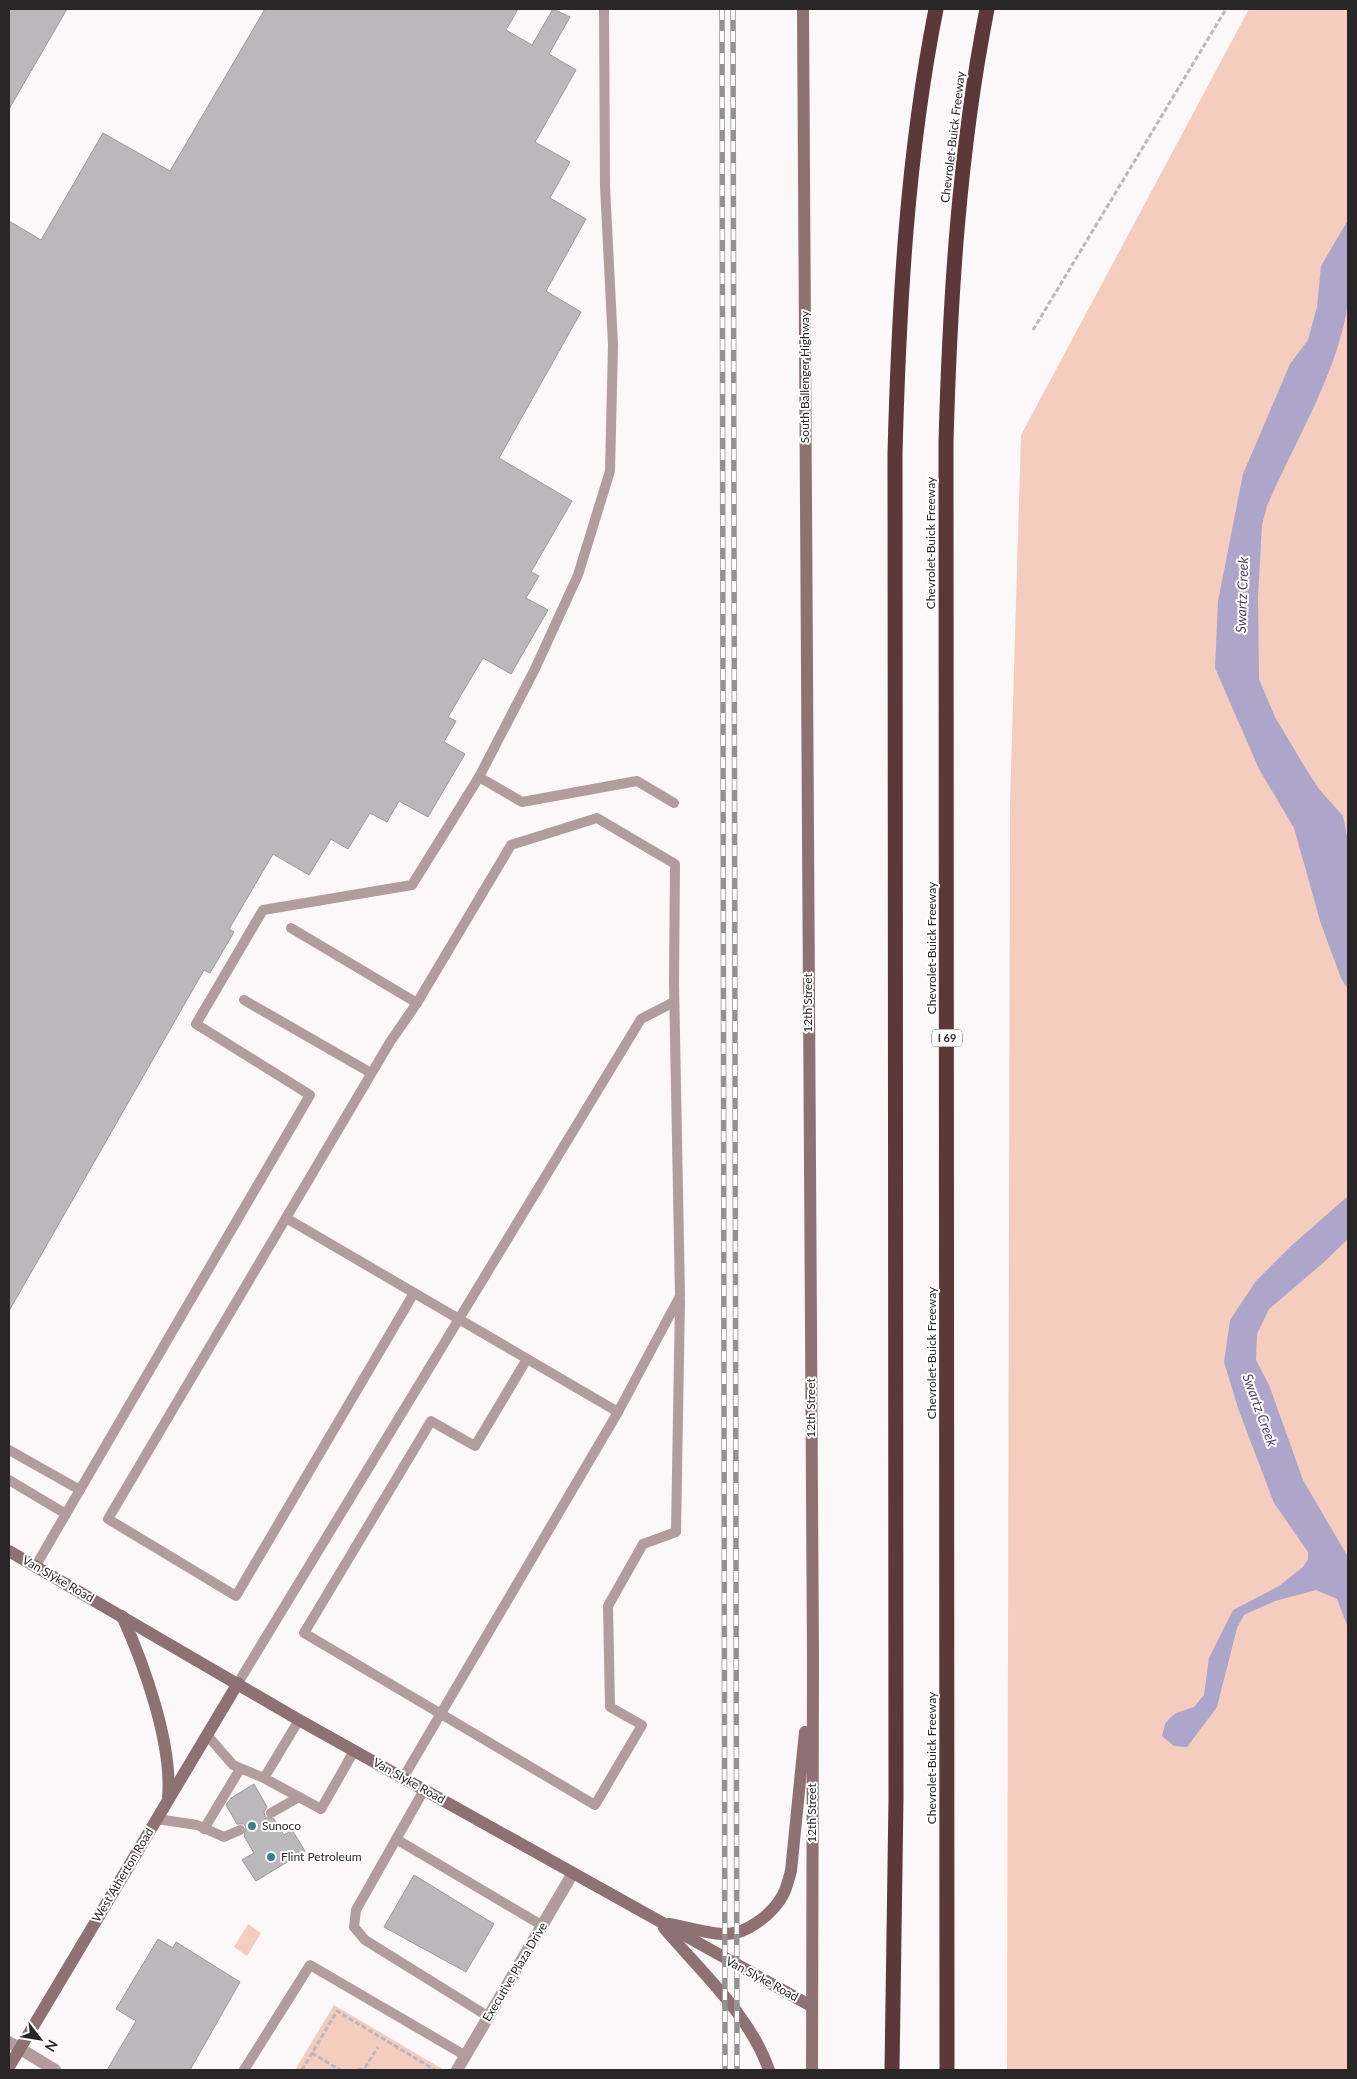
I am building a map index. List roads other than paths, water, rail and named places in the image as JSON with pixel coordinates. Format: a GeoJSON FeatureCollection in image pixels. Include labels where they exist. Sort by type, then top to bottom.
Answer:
{"type":"FeatureCollection","features":[{"type":"Feature","properties":{"kind":"highway"},"geometry":{"type":"LineString","coordinates":[[892,2070],[896,1798],[895,453],[902,266],[921,98],[936,9]]}},
{"type":"Feature","properties":{"kind":"highway","name":"Chevrolet-Buick Freeway"},"geometry":{"type":"LineString","coordinates":[[947,2070],[946,432],[952,278],[960,193],[980,44],[987,9]]}},
{"type":"Feature","properties":{"kind":"street","name":"South Ballenger Highway"},"geometry":{"type":"LineString","coordinates":[[803,9],[807,746]]}},
{"type":"Feature","properties":{"kind":"street","name":"12th Street"},"geometry":{"type":"LineString","coordinates":[[807,746],[813,1659],[812,2070]]}},
{"type":"Feature","properties":{"kind":"street","name":"Van Slyke Road"},"geometry":{"type":"LineString","coordinates":[[9,1551],[238,1683],[298,1720],[812,2006]]}},
{"type":"Feature","properties":{"kind":"street"},"geometry":{"type":"LineString","coordinates":[[122,1616],[145,1675],[167,1755],[170,1784],[168,1800]]}},
{"type":"Feature","properties":{"kind":"street"},"geometry":{"type":"LineString","coordinates":[[659,1922],[724,1935],[737,1932],[752,1925],[772,1911],[784,1893],[791,1871],[813,1659]]}},
{"type":"Feature","properties":{"kind":"street","name":"West Atherton Road"},"geometry":{"type":"LineString","coordinates":[[9,2067],[14,2046],[157,1819],[238,1683]]}},
{"type":"Feature","properties":{"kind":"street","name":"Executive Plaza Drive"},"geometry":{"type":"LineString","coordinates":[[457,2070],[573,1873]]}},
{"type":"Feature","properties":{"kind":"street"},"geometry":{"type":"LineString","coordinates":[[659,1922],[747,2027],[769,2070]]}},
{"type":"Feature","properties":{"kind":"street"},"geometry":{"type":"LineString","coordinates":[[14,2046],[55,2070]]}},
{"type":"Feature","properties":{"kind":"lane"},"geometry":{"type":"LineString","coordinates":[[36,1567],[310,1095],[196,1024],[263,910],[412,885],[479,777],[534,671],[578,575],[610,471],[613,345],[605,186],[604,9]]}},
{"type":"Feature","properties":{"kind":"lane"},"geometry":{"type":"LineString","coordinates":[[479,777],[522,802],[637,782],[674,803]]}},
{"type":"Feature","properties":{"kind":"lane"},"geometry":{"type":"LineString","coordinates":[[414,1293],[236,1596],[108,1519],[371,1073],[417,1003],[511,845],[597,818],[675,864],[674,1002],[680,1296],[676,1532],[643,1544],[608,1606],[610,1707],[642,1725],[594,1805],[304,1633],[431,1421],[475,1446],[526,1359]]}},
{"type":"Feature","properties":{"kind":"lane"},"geometry":{"type":"LineString","coordinates":[[291,928],[417,1003]]}},
{"type":"Feature","properties":{"kind":"lane"},"geometry":{"type":"LineString","coordinates":[[244,1000],[371,1073]]}},
{"type":"Feature","properties":{"kind":"lane"},"geometry":{"type":"LineString","coordinates":[[238,1683],[641,1019],[674,1002]]}},
{"type":"Feature","properties":{"kind":"lane"},"geometry":{"type":"LineString","coordinates":[[286,1218],[618,1412]]}},
{"type":"Feature","properties":{"kind":"lane"},"geometry":{"type":"LineString","coordinates":[[403,1778],[618,1412],[680,1296]]}},
{"type":"Feature","properties":{"kind":"lane"},"geometry":{"type":"LineString","coordinates":[[9,1450],[80,1490]]}},
{"type":"Feature","properties":{"kind":"lane"},"geometry":{"type":"LineString","coordinates":[[9,1480],[66,1514]]}},
{"type":"Feature","properties":{"kind":"lane"},"geometry":{"type":"LineString","coordinates":[[264,1778],[298,1720]]}},
{"type":"Feature","properties":{"kind":"lane"},"geometry":{"type":"LineString","coordinates":[[207,1734],[233,1765],[264,1778],[321,1809],[354,1750]]}},
{"type":"Feature","properties":{"kind":"lane"},"geometry":{"type":"LineString","coordinates":[[204,1829],[240,1769]]}},
{"type":"Feature","properties":{"kind":"lane"},"geometry":{"type":"LineString","coordinates":[[424,1790],[356,1910],[354,1927],[365,1940],[489,2017]]}},
{"type":"Feature","properties":{"kind":"lane"},"geometry":{"type":"LineString","coordinates":[[271,1813],[299,1797]]}},
{"type":"Feature","properties":{"kind":"lane"},"geometry":{"type":"LineString","coordinates":[[157,1819],[197,1825],[224,1837],[240,1830]]}},
{"type":"Feature","properties":{"kind":"lane"},"geometry":{"type":"LineString","coordinates":[[396,1839],[542,1926]]}},
{"type":"Feature","properties":{"kind":"lane"},"geometry":{"type":"LineString","coordinates":[[244,2070],[310,1964],[466,2056]]}},
{"type":"Feature","properties":{"kind":"water","name":"Swartz Creek"},"geometry":{"type":"Polygon","coordinates":[[[1348,220],[1349,280],[1346,315],[1332,365],[1267,506],[1262,525],[1258,597],[1259,679],[1275,717],[1306,769],[1319,789],[1343,816],[1348,842],[1348,990],[1341,978],[1321,924],[1294,828],[1259,769],[1215,668],[1218,601],[1243,474],[1290,364],[1308,340],[1317,307],[1321,266],[1348,220]]]}},
{"type":"Feature","properties":{"kind":"water","name":"Swartz Creek"},"geometry":{"type":"Polygon","coordinates":[[[1348,1196],[1348,1239],[1269,1309],[1257,1334],[1256,1360],[1269,1385],[1303,1480],[1348,1557],[1348,1628],[1337,1599],[1316,1590],[1275,1601],[1244,1615],[1237,1628],[1217,1707],[1187,1747],[1174,1746],[1162,1736],[1165,1724],[1176,1713],[1194,1707],[1204,1695],[1209,1658],[1233,1610],[1279,1586],[1303,1567],[1308,1559],[1308,1552],[1274,1503],[1239,1411],[1224,1362],[1230,1320],[1256,1281],[1290,1247],[1348,1196]]]}},
{"type":"Feature","properties":{"kind":"railway"},"geometry":{"type":"LineString","coordinates":[[722,9],[725,2070]]}},
{"type":"Feature","properties":{"kind":"railway"},"geometry":{"type":"LineString","coordinates":[[733,9],[737,2070]]}},
{"type":"Feature","properties":{"kind":"place","name":"Sunoco"},"geometry":{"type":"Point","coordinates":[252,1826]}},
{"type":"Feature","properties":{"kind":"place","name":"Flint Petroleum"},"geometry":{"type":"Point","coordinates":[271,1857]}}]}
